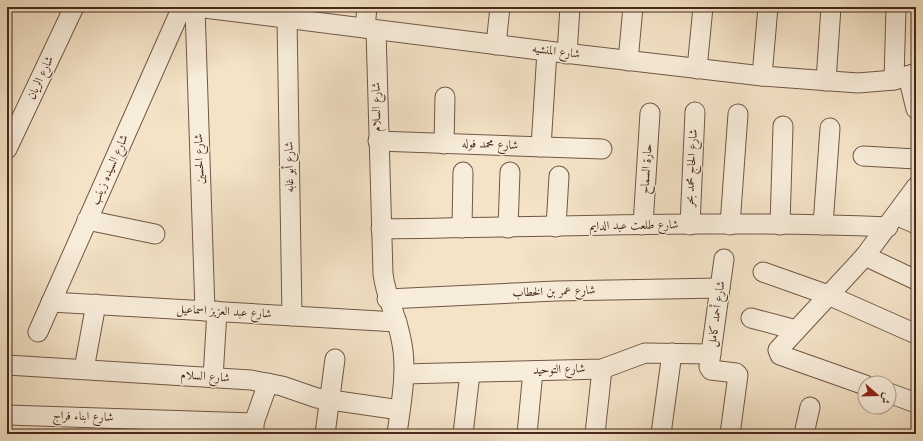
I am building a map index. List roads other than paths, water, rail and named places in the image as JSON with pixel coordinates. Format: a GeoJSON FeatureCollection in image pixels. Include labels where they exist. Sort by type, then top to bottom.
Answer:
{"type":"FeatureCollection","features":[{"type":"Feature","properties":{"kind":"street","name":"شارع الريان"},"geometry":{"type":"LineString","coordinates":[[7,149],[12,130],[74,7]]}},
{"type":"Feature","properties":{"kind":"street","name":"شارع السيده زينب"},"geometry":{"type":"LineString","coordinates":[[38,332],[182,7]]}},
{"type":"Feature","properties":{"kind":"street","name":"شارع المنشيه"},"geometry":{"type":"LineString","coordinates":[[195,7],[262,11],[287,18],[306,14],[370,29],[548,52],[762,76],[858,83],[906,76]]}},
{"type":"Feature","properties":{"kind":"street","name":"شارع الحسين"},"geometry":{"type":"LineString","coordinates":[[195,7],[211,311],[213,378]]}},
{"type":"Feature","properties":{"kind":"street","name":"شارع السلام"},"geometry":{"type":"LineString","coordinates":[[367,7],[378,141],[382,274],[387,299],[397,322],[404,356],[404,374],[397,434]]}},
{"type":"Feature","properties":{"kind":"street"},"geometry":{"type":"LineString","coordinates":[[496,45],[500,7]]}},
{"type":"Feature","properties":{"kind":"street"},"geometry":{"type":"LineString","coordinates":[[567,54],[570,7]]}},
{"type":"Feature","properties":{"kind":"street"},"geometry":{"type":"LineString","coordinates":[[628,61],[633,7]]}},
{"type":"Feature","properties":{"kind":"street"},"geometry":{"type":"LineString","coordinates":[[697,69],[702,7]]}},
{"type":"Feature","properties":{"kind":"street"},"geometry":{"type":"LineString","coordinates":[[762,76],[768,7]]}},
{"type":"Feature","properties":{"kind":"street"},"geometry":{"type":"LineString","coordinates":[[826,81],[831,7]]}},
{"type":"Feature","properties":{"kind":"street"},"geometry":{"type":"LineString","coordinates":[[896,7],[906,76],[916,110]]}},
{"type":"Feature","properties":{"kind":"street","name":"شارع أبو غابه"},"geometry":{"type":"LineString","coordinates":[[287,18],[292,316]]}},
{"type":"Feature","properties":{"kind":"street"},"geometry":{"type":"LineString","coordinates":[[541,147],[548,52]]}},
{"type":"Feature","properties":{"kind":"street"},"geometry":{"type":"LineString","coordinates":[[444,144],[445,97]]}},
{"type":"Feature","properties":{"kind":"street","name":"شارع الحاج محمد بحر"},"geometry":{"type":"LineString","coordinates":[[690,224],[695,112]]}},
{"type":"Feature","properties":{"kind":"street","name":"حارة السماح"},"geometry":{"type":"LineString","coordinates":[[643,225],[650,113]]}},
{"type":"Feature","properties":{"kind":"street"},"geometry":{"type":"LineString","coordinates":[[730,225],[738,114]]}},
{"type":"Feature","properties":{"kind":"street"},"geometry":{"type":"LineString","coordinates":[[780,224],[783,126]]}},
{"type":"Feature","properties":{"kind":"street"},"geometry":{"type":"LineString","coordinates":[[823,224],[830,128]]}},
{"type":"Feature","properties":{"kind":"street","name":"شارع محمد فوله"},"geometry":{"type":"LineString","coordinates":[[378,141],[602,150]]}},
{"type":"Feature","properties":{"kind":"street"},"geometry":{"type":"LineString","coordinates":[[863,156],[916,160]]}},
{"type":"Feature","properties":{"kind":"street"},"geometry":{"type":"LineString","coordinates":[[462,228],[463,172]]}},
{"type":"Feature","properties":{"kind":"street"},"geometry":{"type":"LineString","coordinates":[[508,228],[510,172]]}},
{"type":"Feature","properties":{"kind":"street"},"geometry":{"type":"LineString","coordinates":[[556,227],[559,176]]}},
{"type":"Feature","properties":{"kind":"street"},"geometry":{"type":"LineString","coordinates":[[857,382],[784,357],[778,354],[778,350],[866,256],[916,187]]}},
{"type":"Feature","properties":{"kind":"street"},"geometry":{"type":"LineString","coordinates":[[87,220],[155,234]]}},
{"type":"Feature","properties":{"kind":"street"},"geometry":{"type":"LineString","coordinates":[[892,221],[916,224]]}},
{"type":"Feature","properties":{"kind":"street","name":"شارع طلعت عبد الدايم"},"geometry":{"type":"LineString","coordinates":[[381,229],[690,224],[823,224],[892,221]]}},
{"type":"Feature","properties":{"kind":"street"},"geometry":{"type":"LineString","coordinates":[[866,256],[916,280]]}},
{"type":"Feature","properties":{"kind":"street","name":"شارع أحمد كامل"},"geometry":{"type":"LineString","coordinates":[[710,362],[724,258]]}},
{"type":"Feature","properties":{"kind":"street"},"geometry":{"type":"LineString","coordinates":[[763,272],[828,295],[916,334]]}},
{"type":"Feature","properties":{"kind":"street","name":"شارع عمر بن الخطاب"},"geometry":{"type":"LineString","coordinates":[[387,299],[556,291],[720,288]]}},
{"type":"Feature","properties":{"kind":"street","name":"شارع عبد العزيز اسماعيل"},"geometry":{"type":"LineString","coordinates":[[51,302],[397,322]]}},
{"type":"Feature","properties":{"kind":"street"},"geometry":{"type":"LineString","coordinates":[[84,369],[96,304]]}},
{"type":"Feature","properties":{"kind":"street"},"geometry":{"type":"LineString","coordinates":[[751,318],[796,330]]}},
{"type":"Feature","properties":{"kind":"street","name":"شارع التوحيد"},"geometry":{"type":"LineString","coordinates":[[404,374],[602,369],[645,353],[672,353],[710,362],[738,375],[730,434]]}},
{"type":"Feature","properties":{"kind":"street"},"geometry":{"type":"LineString","coordinates":[[661,434],[672,353]]}},
{"type":"Feature","properties":{"kind":"street"},"geometry":{"type":"LineString","coordinates":[[325,434],[334,359]]}},
{"type":"Feature","properties":{"kind":"street","name":"شارع السلام"},"geometry":{"type":"LineString","coordinates":[[7,365],[84,369],[268,383],[329,400],[400,410]]}},
{"type":"Feature","properties":{"kind":"street"},"geometry":{"type":"LineString","coordinates":[[595,434],[602,369]]}},
{"type":"Feature","properties":{"kind":"street"},"geometry":{"type":"LineString","coordinates":[[527,434],[533,371]]}},
{"type":"Feature","properties":{"kind":"street"},"geometry":{"type":"LineString","coordinates":[[463,434],[470,373]]}},
{"type":"Feature","properties":{"kind":"street"},"geometry":{"type":"LineString","coordinates":[[253,430],[268,383]]}},
{"type":"Feature","properties":{"kind":"street"},"geometry":{"type":"LineString","coordinates":[[897,396],[916,403]]}},
{"type":"Feature","properties":{"kind":"street"},"geometry":{"type":"LineString","coordinates":[[804,434],[810,407]]}},
{"type":"Feature","properties":{"kind":"street","name":"شارع ابناء فراج"},"geometry":{"type":"LineString","coordinates":[[7,415],[253,430]]}}]}
